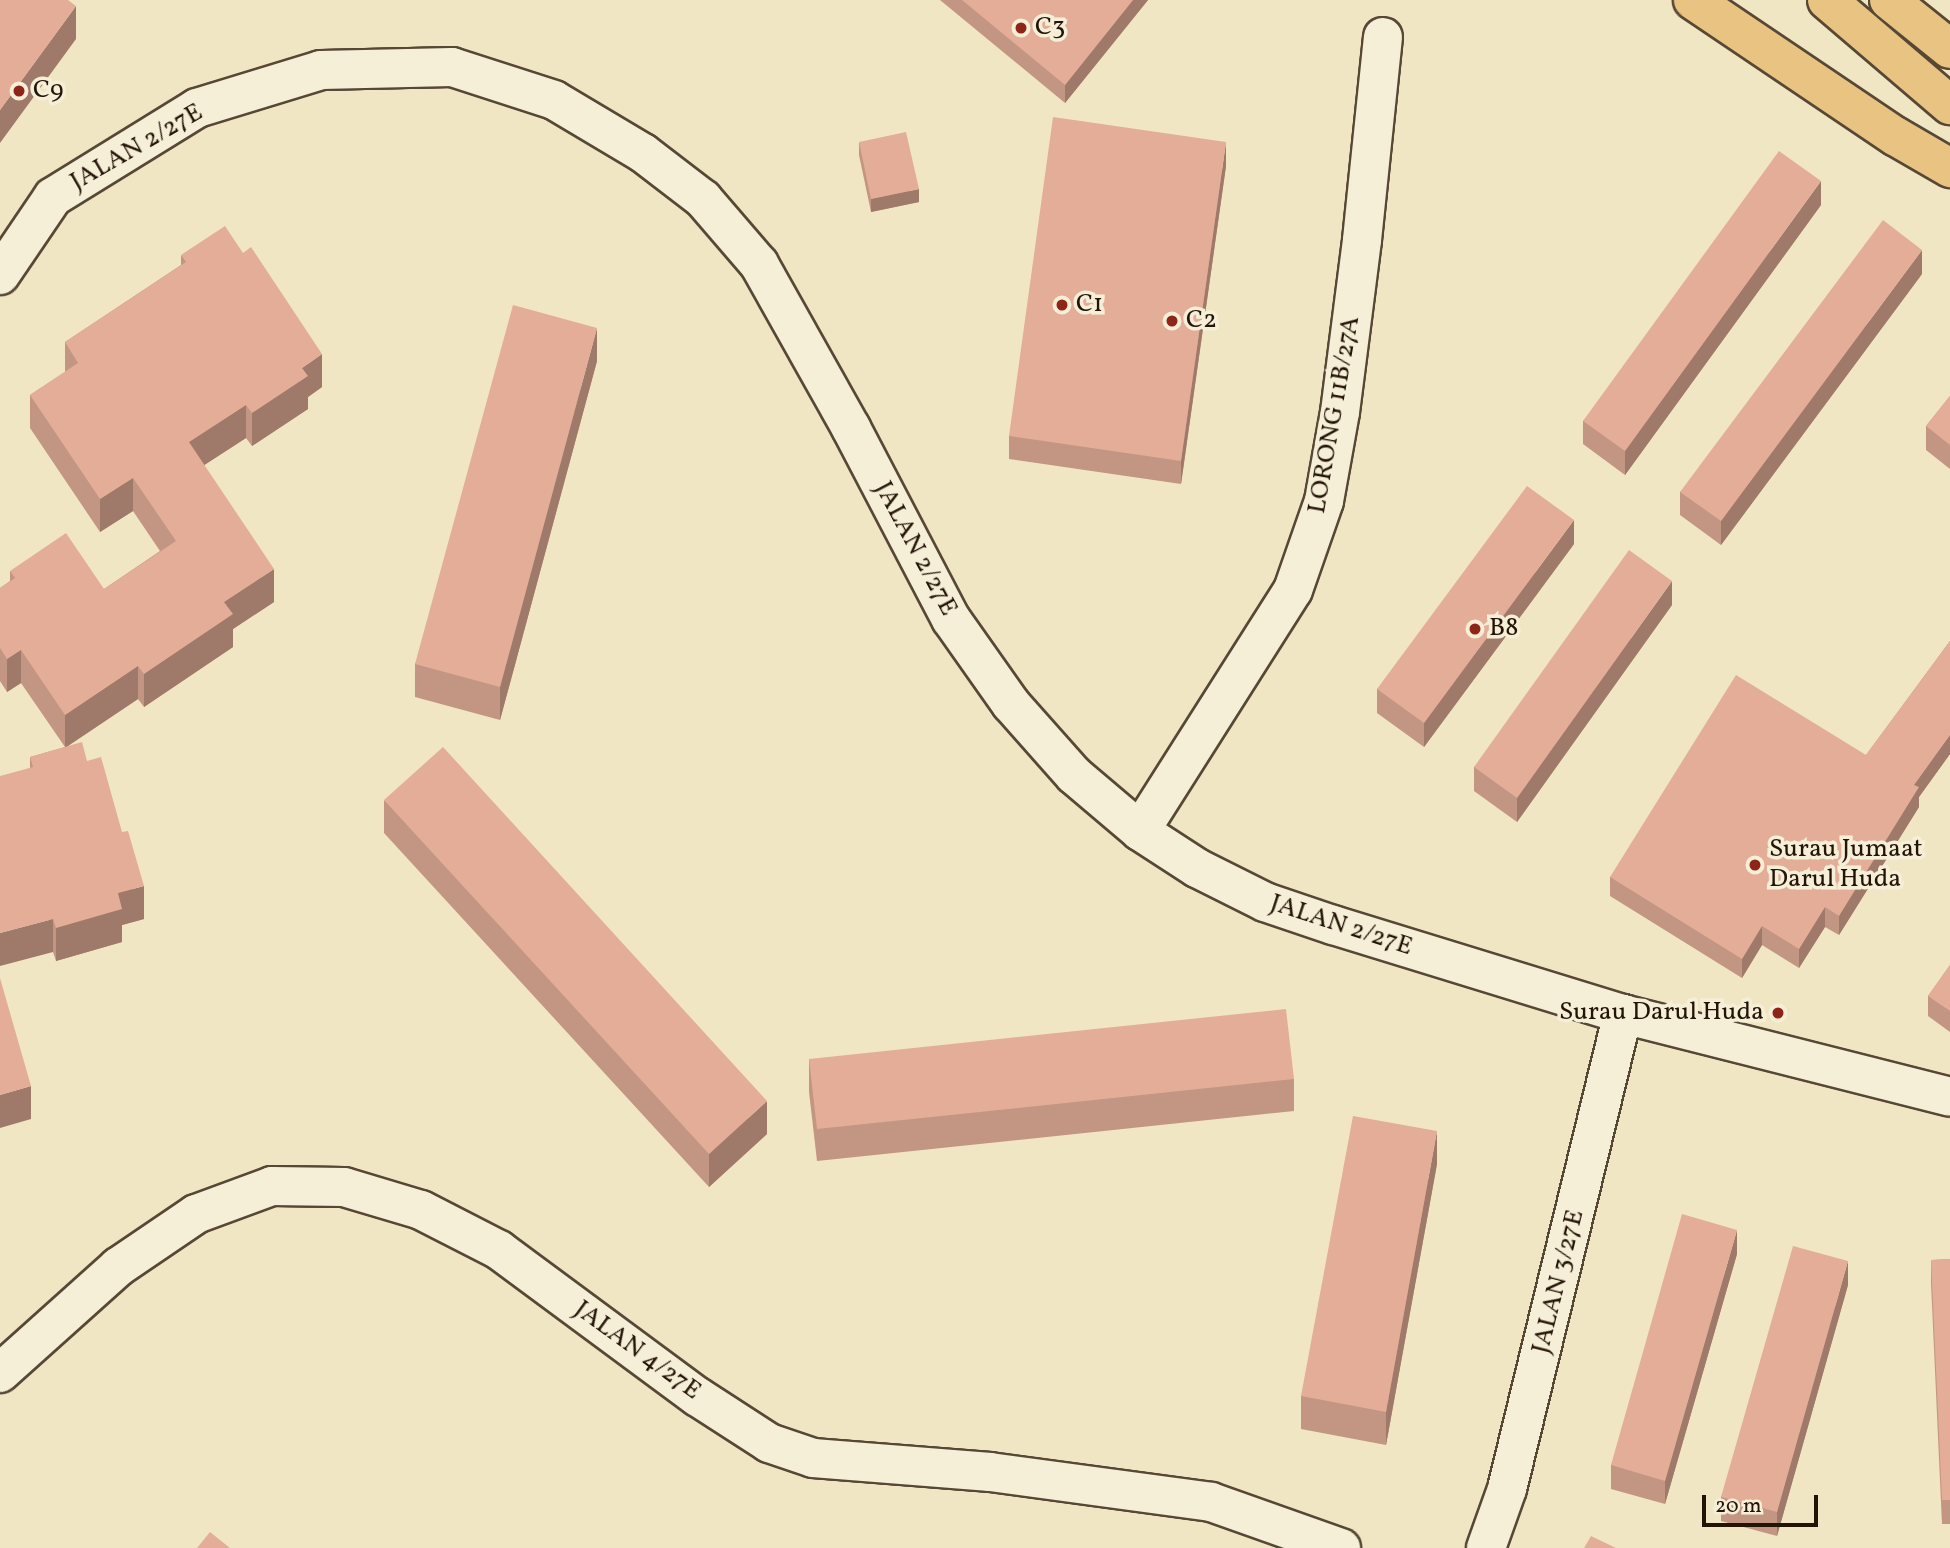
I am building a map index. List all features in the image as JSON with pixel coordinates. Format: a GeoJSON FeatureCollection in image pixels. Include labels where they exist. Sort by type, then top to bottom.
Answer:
{"type":"FeatureCollection","features":[{"type":"Feature","properties":{"kind":"highway"},"geometry":{"type":"LineString","coordinates":[[1693,0],[1895,136],[1950,168]]}},
{"type":"Feature","properties":{"kind":"highway"},"geometry":{"type":"LineString","coordinates":[[1827,0],[1950,105]]}},
{"type":"Feature","properties":{"kind":"highway"},"geometry":{"type":"LineString","coordinates":[[1889,0],[1950,49]]}},
{"type":"Feature","properties":{"kind":"street","name":"LORONG 11B/27A"},"geometry":{"type":"LineString","coordinates":[[1140,831],[1293,590],[1324,501],[1340,412],[1355,293],[1382,37]]}},
{"type":"Feature","properties":{"kind":"street","name":"JALAN 2/27E"},"geometry":{"type":"LineString","coordinates":[[0,275],[53,197],[197,108],[321,71],[452,67],[554,100],[643,153],[703,199],[759,264],[851,428],[951,619],[1029,724],[1074,775],[1140,831],[1197,868],[1265,902],[1623,1014],[1950,1097]]}},
{"type":"Feature","properties":{"kind":"street","name":"JALAN 3/27E"},"geometry":{"type":"LineString","coordinates":[[1486,1548],[1507,1489],[1623,1014]]}},
{"type":"Feature","properties":{"kind":"street","name":"JALAN 4/27E"},"geometry":{"type":"LineString","coordinates":[[0,1373],[118,1267],[196,1214],[272,1186],[344,1187],[421,1210],[499,1250],[698,1397],[769,1443],[813,1458],[990,1472],[1211,1502],[1341,1548]]}},
{"type":"Feature","properties":{"kind":"building","name":"C9"},"geometry":{"type":"Polygon","coordinates":[[[0,0],[68,0],[76,6],[0,110],[0,0]]]}},
{"type":"Feature","properties":{"kind":"building","name":"C3"},"geometry":{"type":"Polygon","coordinates":[[[962,0],[1133,0],[1065,85],[962,0]]]}},
{"type":"Feature","properties":{"kind":"building"},"geometry":{"type":"Polygon","coordinates":[[[1053,117],[1226,142],[1181,461],[1009,436],[1053,117]]]}},
{"type":"Feature","properties":{"kind":"building"},"geometry":{"type":"Polygon","coordinates":[[[906,132],[919,189],[871,199],[859,142],[906,132]]]}},
{"type":"Feature","properties":{"kind":"building"},"geometry":{"type":"Polygon","coordinates":[[[1779,151],[1821,181],[1625,451],[1583,421],[1779,151]]]}},
{"type":"Feature","properties":{"kind":"building"},"geometry":{"type":"Polygon","coordinates":[[[1883,220],[1922,250],[1721,521],[1680,492],[1883,220]]]}},
{"type":"Feature","properties":{"kind":"building"},"geometry":{"type":"Polygon","coordinates":[[[225,226],[243,253],[251,247],[322,354],[302,368],[308,376],[252,413],[246,405],[189,442],[274,569],[224,602],[233,614],[144,674],[138,666],[65,715],[21,650],[7,659],[0,648],[0,588],[15,578],[10,571],[66,533],[104,589],[176,541],[133,478],[100,499],[30,395],[78,363],[65,342],[186,262],[181,255],[225,226]]]}},
{"type":"Feature","properties":{"kind":"building"},"geometry":{"type":"Polygon","coordinates":[[[513,305],[597,328],[500,687],[415,664],[513,305]]]}},
{"type":"Feature","properties":{"kind":"building"},"geometry":{"type":"Polygon","coordinates":[[[1950,396],[1950,445],[1926,426],[1950,396]]]}},
{"type":"Feature","properties":{"kind":"building","name":"B8"},"geometry":{"type":"Polygon","coordinates":[[[1527,486],[1574,520],[1424,723],[1377,689],[1527,486]]]}},
{"type":"Feature","properties":{"kind":"building"},"geometry":{"type":"Polygon","coordinates":[[[1629,550],[1672,581],[1517,798],[1474,767],[1629,550]]]}},
{"type":"Feature","properties":{"kind":"building"},"geometry":{"type":"Polygon","coordinates":[[[1950,641],[1950,735],[1914,785],[1919,787],[1839,916],[1825,907],[1799,949],[1762,926],[1742,959],[1610,877],[1736,675],[1866,755],[1950,641]]]}},
{"type":"Feature","properties":{"kind":"building"},"geometry":{"type":"Polygon","coordinates":[[[82,742],[87,761],[101,757],[122,832],[128,831],[144,886],[118,893],[122,909],[56,928],[53,919],[0,933],[0,776],[33,767],[30,757],[82,742]]]}},
{"type":"Feature","properties":{"kind":"building"},"geometry":{"type":"Polygon","coordinates":[[[443,747],[767,1101],[709,1154],[384,800],[443,747]]]}},
{"type":"Feature","properties":{"kind":"building"},"geometry":{"type":"Polygon","coordinates":[[[1950,965],[1950,1011],[1928,996],[1950,965]]]}},
{"type":"Feature","properties":{"kind":"building"},"geometry":{"type":"Polygon","coordinates":[[[0,978],[31,1086],[0,1095],[0,978]]]}},
{"type":"Feature","properties":{"kind":"building"},"geometry":{"type":"Polygon","coordinates":[[[1286,1009],[1294,1079],[817,1129],[809,1059],[1286,1009]]]}},
{"type":"Feature","properties":{"kind":"building"},"geometry":{"type":"Polygon","coordinates":[[[1353,1116],[1437,1131],[1386,1412],[1301,1396],[1353,1116]]]}},
{"type":"Feature","properties":{"kind":"building"},"geometry":{"type":"Polygon","coordinates":[[[1682,1214],[1737,1230],[1665,1481],[1611,1465],[1682,1214]]]}},
{"type":"Feature","properties":{"kind":"building"},"geometry":{"type":"Polygon","coordinates":[[[1793,1246],[1848,1261],[1777,1512],[1721,1497],[1793,1246]]]}},
{"type":"Feature","properties":{"kind":"building"},"geometry":{"type":"Polygon","coordinates":[[[1950,1259],[1950,1500],[1942,1500],[1931,1260],[1950,1259]]]}},
{"type":"Feature","properties":{"kind":"building"},"geometry":{"type":"Polygon","coordinates":[[[210,1532],[230,1548],[197,1548],[210,1532]]]}},
{"type":"Feature","properties":{"kind":"building"},"geometry":{"type":"Polygon","coordinates":[[[1591,1536],[1616,1548],[1584,1548],[1591,1536]]]}},
{"type":"Feature","properties":{"kind":"place","name":"C3"},"geometry":{"type":"Point","coordinates":[1021,28]}},
{"type":"Feature","properties":{"kind":"place","name":"C9"},"geometry":{"type":"Point","coordinates":[19,91]}},
{"type":"Feature","properties":{"kind":"place","name":"C1"},"geometry":{"type":"Point","coordinates":[1062,305]}},
{"type":"Feature","properties":{"kind":"place","name":"C2"},"geometry":{"type":"Point","coordinates":[1172,321]}},
{"type":"Feature","properties":{"kind":"place","name":"B8"},"geometry":{"type":"Point","coordinates":[1475,629]}},
{"type":"Feature","properties":{"kind":"place","name":"Surau Jumaat Darul Huda"},"geometry":{"type":"Point","coordinates":[1755,865]}},
{"type":"Feature","properties":{"kind":"place","name":"Surau Darul Huda"},"geometry":{"type":"Point","coordinates":[1778,1013]}}]}
